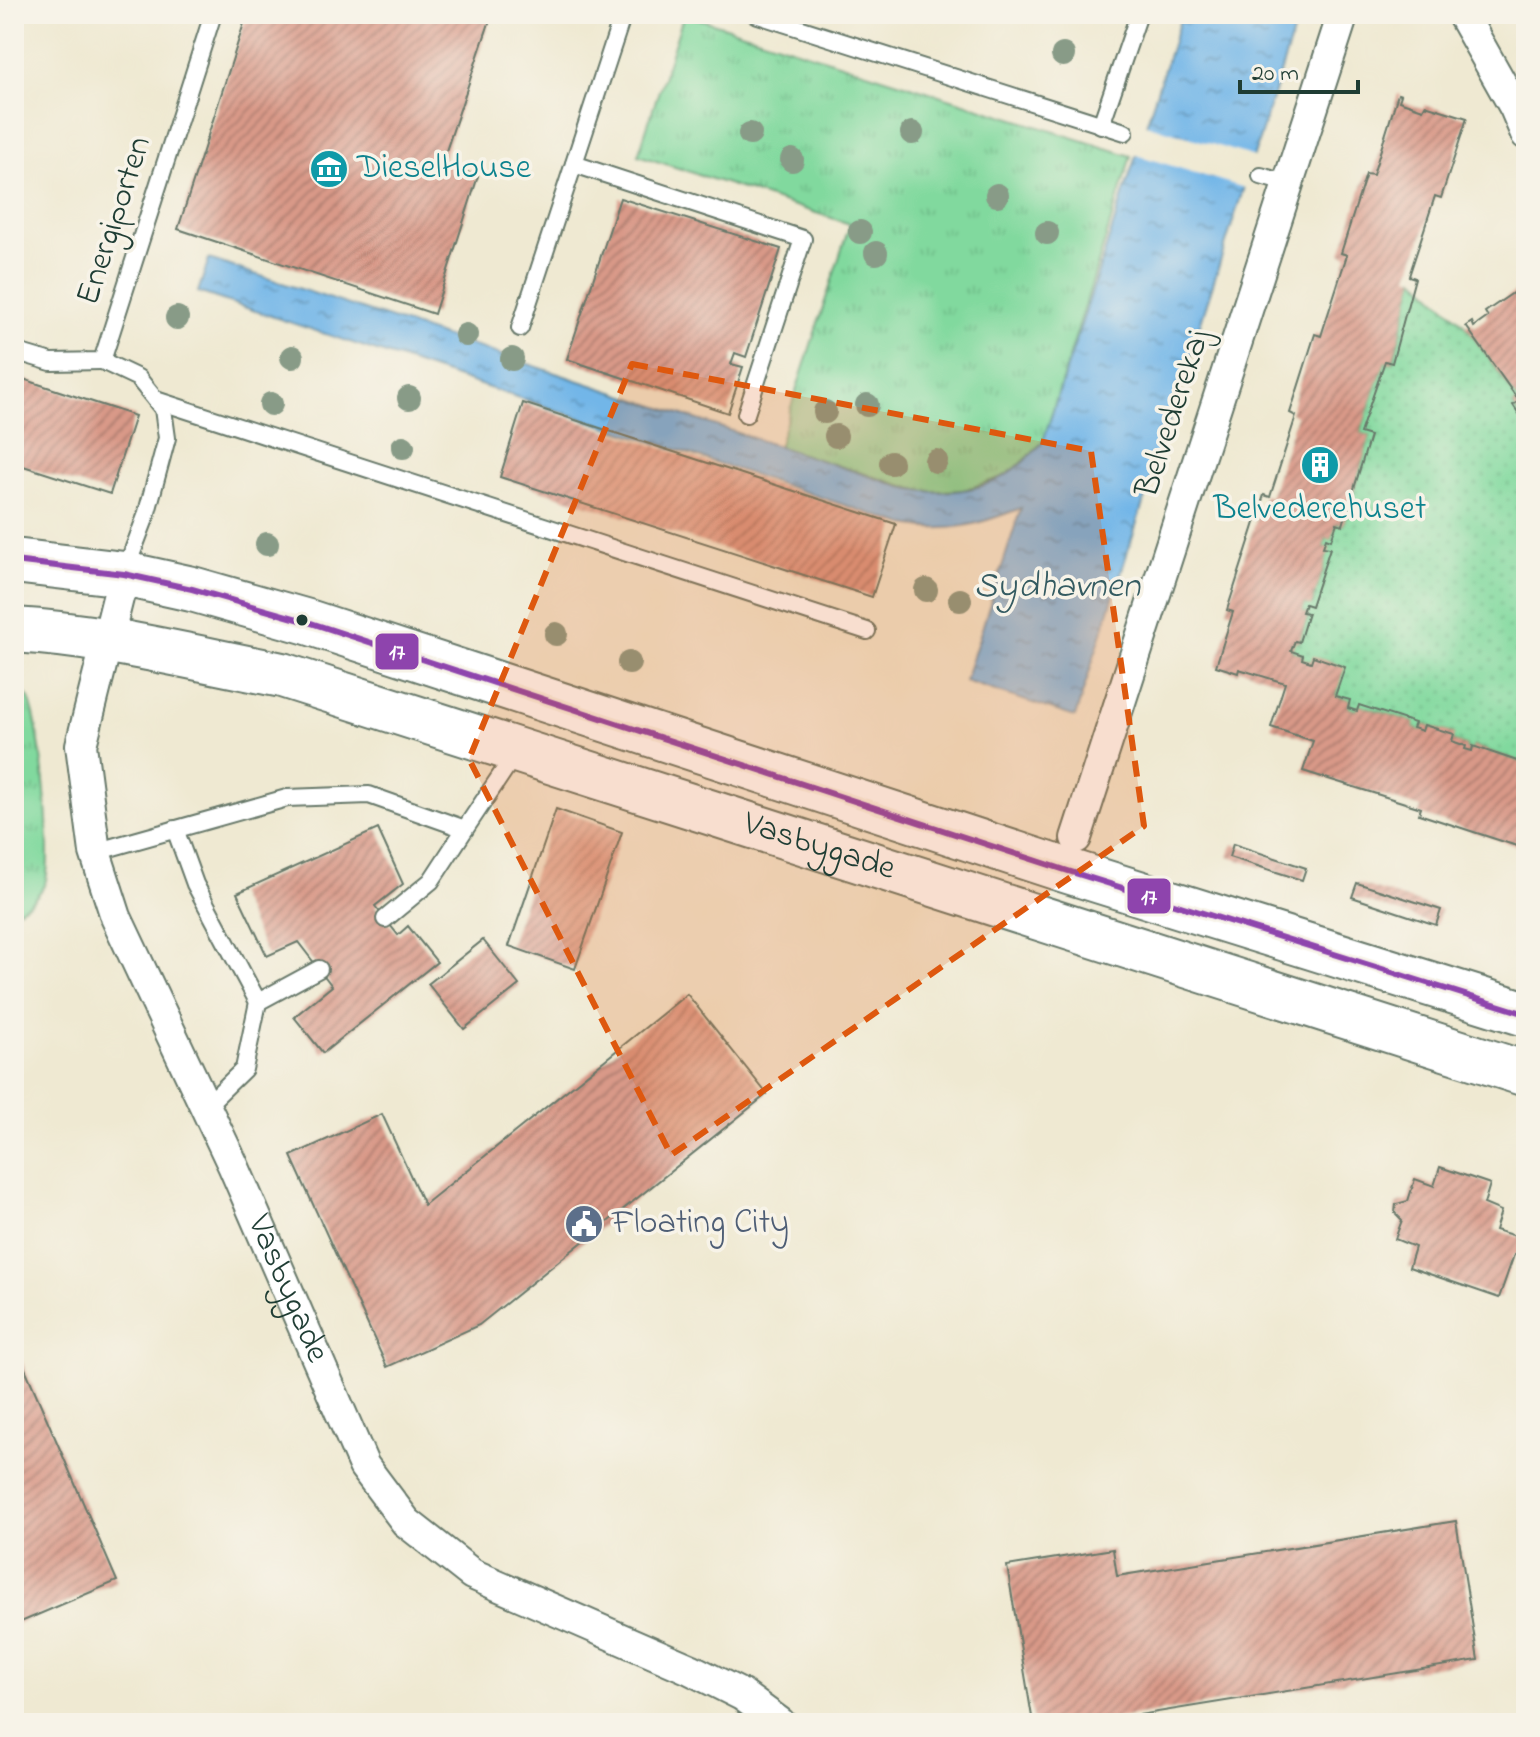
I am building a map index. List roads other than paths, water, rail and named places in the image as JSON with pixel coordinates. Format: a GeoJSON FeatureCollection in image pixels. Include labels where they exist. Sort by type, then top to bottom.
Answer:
{"type":"FeatureCollection","features":[{"type":"Feature","properties":{"kind":"main road","name":"Vasbygade"},"geometry":{"type":"LineString","coordinates":[[14,561],[124,574],[192,589],[308,622],[1070,854],[1526,1014]]}},
{"type":"Feature","properties":{"kind":"main road","name":"Vasbygade"},"geometry":{"type":"LineString","coordinates":[[14,630],[106,642],[282,675],[1526,1074]]}},
{"type":"Feature","properties":{"kind":"street","name":"Belvederekaj"},"geometry":{"type":"LineString","coordinates":[[1070,854],[1275,180],[1343,14]]}},
{"type":"Feature","properties":{"kind":"street"},"geometry":{"type":"LineString","coordinates":[[1462,14],[1515,108],[1526,134]]}},
{"type":"Feature","properties":{"kind":"street","name":"Vasbygade"},"geometry":{"type":"LineString","coordinates":[[124,574],[81,745],[95,852],[116,917],[233,1165],[364,1466],[406,1522],[472,1574],[690,1669],[742,1695],[780,1723]]}},
{"type":"Feature","properties":{"kind":"lane","name":"Energiporten"},"geometry":{"type":"LineString","coordinates":[[102,361],[213,14]]}},
{"type":"Feature","properties":{"kind":"lane"},"geometry":{"type":"LineString","coordinates":[[520,328],[623,14]]}},
{"type":"Feature","properties":{"kind":"lane"},"geometry":{"type":"LineString","coordinates":[[755,14],[1125,132]]}},
{"type":"Feature","properties":{"kind":"lane"},"geometry":{"type":"LineString","coordinates":[[1101,125],[1139,14]]}},
{"type":"Feature","properties":{"kind":"lane"},"geometry":{"type":"LineString","coordinates":[[574,164],[803,239],[746,414]]}},
{"type":"Feature","properties":{"kind":"lane"},"geometry":{"type":"LineString","coordinates":[[14,351],[51,362],[102,361],[138,378],[163,409],[167,438],[146,516],[124,574]]}},
{"type":"Feature","properties":{"kind":"lane"},"geometry":{"type":"LineString","coordinates":[[156,400],[867,631]]}},
{"type":"Feature","properties":{"kind":"lane"},"geometry":{"type":"LineString","coordinates":[[385,919],[431,881],[518,750]]}},
{"type":"Feature","properties":{"kind":"lane"},"geometry":{"type":"LineString","coordinates":[[95,852],[287,798],[369,795],[465,829]]}},
{"type":"Feature","properties":{"kind":"lane"},"geometry":{"type":"LineString","coordinates":[[175,829],[195,884],[258,1002],[244,1069],[205,1107]]}},
{"type":"Feature","properties":{"kind":"lane"},"geometry":{"type":"LineString","coordinates":[[258,1002],[319,969]]}},
{"type":"Feature","properties":{"kind":"water","name":"Sydhavnen"},"geometry":{"type":"Polygon","coordinates":[[[1182,14],[1299,14],[1075,717],[965,681],[1021,508],[992,519],[951,528],[905,525],[198,292],[209,259],[902,487],[942,492],[981,486],[1011,472],[1043,442],[1182,14]]]}},
{"type":"Feature","properties":{"kind":"place","name":"DieselHouse"},"geometry":{"type":"Point","coordinates":[329,169]}},
{"type":"Feature","properties":{"kind":"place","name":"Belvederehuset"},"geometry":{"type":"Point","coordinates":[1320,465]}},
{"type":"Feature","properties":{"kind":"place","name":"Floating City"},"geometry":{"type":"Point","coordinates":[584,1224]}}]}
